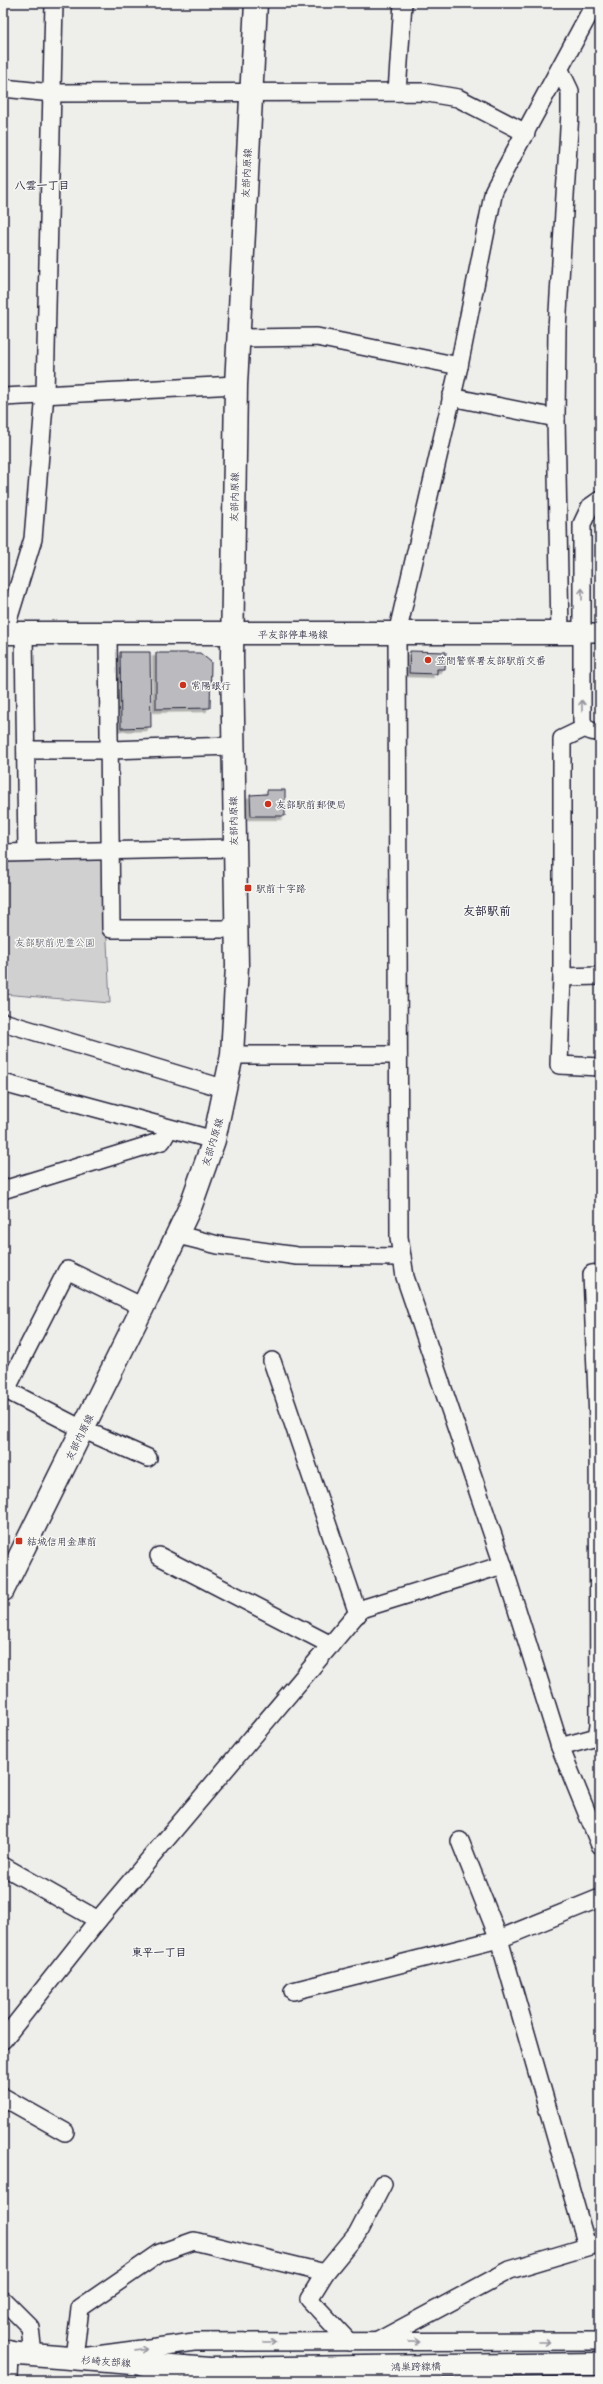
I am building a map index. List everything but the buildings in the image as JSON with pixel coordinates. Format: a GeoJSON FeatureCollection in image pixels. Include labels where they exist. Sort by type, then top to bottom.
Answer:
{"type":"FeatureCollection","features":[{"type":"Feature","properties":{"kind":"main road","name":"友部内原線"},"geometry":{"type":"LineString","coordinates":[[3,1590],[178,1235],[214,1140],[232,1055],[236,996],[236,929],[233,848],[232,634],[236,385],[250,93],[256,3]]}},
{"type":"Feature","properties":{"kind":"main road","name":"平友部停車場線"},"geometry":{"type":"LineString","coordinates":[[10,633],[591,633]]}},
{"type":"Feature","properties":{"kind":"main road","name":"杉崎友部線"},"geometry":{"type":"LineString","coordinates":[[7,2352],[209,2369]]}},
{"type":"Feature","properties":{"kind":"main road","name":"鴻巣跨線橋"},"geometry":{"type":"LineString","coordinates":[[209,2369],[600,2364]]}},
{"type":"Feature","properties":{"kind":"street"},"geometry":{"type":"LineString","coordinates":[[27,852],[26,750],[10,633],[33,539],[45,393],[54,3]]}},
{"type":"Feature","properties":{"kind":"street"},"geometry":{"type":"LineString","coordinates":[[397,92],[404,3]]}},
{"type":"Feature","properties":{"kind":"street"},"geometry":{"type":"LineString","coordinates":[[595,3],[494,190],[459,366],[397,634],[398,1055],[399,1237],[405,1277],[502,1565],[560,1747],[600,1845]]}},
{"type":"Feature","properties":{"kind":"street"},"geometry":{"type":"LineString","coordinates":[[560,70],[570,91],[570,112],[560,254],[556,418],[560,633]]}},
{"type":"Feature","properties":{"kind":"street"},"geometry":{"type":"LineString","coordinates":[[3,88],[52,93],[397,92],[443,94],[458,98],[526,133]]}},
{"type":"Feature","properties":{"kind":"street"},"geometry":{"type":"LineString","coordinates":[[238,338],[317,337],[459,366]]}},
{"type":"Feature","properties":{"kind":"street"},"geometry":{"type":"LineString","coordinates":[[3,397],[45,393],[236,385]]}},
{"type":"Feature","properties":{"kind":"street"},"geometry":{"type":"LineString","coordinates":[[451,397],[556,418]]}},
{"type":"Feature","properties":{"kind":"street"},"geometry":{"type":"LineString","coordinates":[[593,730],[582,720],[591,633],[582,524],[590,507],[600,500]]}},
{"type":"Feature","properties":{"kind":"street"},"geometry":{"type":"LineString","coordinates":[[108,634],[112,929],[236,929]]}},
{"type":"Feature","properties":{"kind":"street"},"geometry":{"type":"LineString","coordinates":[[593,730],[562,739],[562,976],[559,1065],[600,1067]]}},
{"type":"Feature","properties":{"kind":"street"},"geometry":{"type":"LineString","coordinates":[[26,750],[110,750],[232,746]]}},
{"type":"Feature","properties":{"kind":"street"},"geometry":{"type":"LineString","coordinates":[[3,853],[233,848]]}},
{"type":"Feature","properties":{"kind":"street"},"geometry":{"type":"LineString","coordinates":[[562,976],[600,976]]}},
{"type":"Feature","properties":{"kind":"street"},"geometry":{"type":"LineString","coordinates":[[3,1022],[226,1089]]}},
{"type":"Feature","properties":{"kind":"street"},"geometry":{"type":"LineString","coordinates":[[232,1055],[398,1055]]}},
{"type":"Feature","properties":{"kind":"street"},"geometry":{"type":"LineString","coordinates":[[3,1083],[214,1140]]}},
{"type":"Feature","properties":{"kind":"street"},"geometry":{"type":"LineString","coordinates":[[3,1190],[162,1141],[169,1129]]}},
{"type":"Feature","properties":{"kind":"street"},"geometry":{"type":"LineString","coordinates":[[178,1235],[218,1245],[297,1256],[402,1257]]}},
{"type":"Feature","properties":{"kind":"street"},"geometry":{"type":"LineString","coordinates":[[143,1307],[67,1270],[6,1390],[82,1430],[148,1458]]}},
{"type":"Feature","properties":{"kind":"street"},"geometry":{"type":"LineString","coordinates":[[560,1747],[598,1742],[598,1420],[592,1274],[600,1273]]}},
{"type":"Feature","properties":{"kind":"street"},"geometry":{"type":"LineString","coordinates":[[272,1361],[358,1614]]}},
{"type":"Feature","properties":{"kind":"street"},"geometry":{"type":"LineString","coordinates":[[159,1556],[331,1645]]}},
{"type":"Feature","properties":{"kind":"street"},"geometry":{"type":"LineString","coordinates":[[3,2040],[98,1920],[361,1609],[502,1565]]}},
{"type":"Feature","properties":{"kind":"street"},"geometry":{"type":"LineString","coordinates":[[376,2342],[510,2270],[594,2245],[499,1939],[460,1841]]}},
{"type":"Feature","properties":{"kind":"street"},"geometry":{"type":"LineString","coordinates":[[3,1866],[98,1920]]}},
{"type":"Feature","properties":{"kind":"street"},"geometry":{"type":"LineString","coordinates":[[293,1992],[499,1939],[600,1898]]}},
{"type":"Feature","properties":{"kind":"street"},"geometry":{"type":"LineString","coordinates":[[3,2097],[65,2132]]}},
{"type":"Feature","properties":{"kind":"street"},"geometry":{"type":"LineString","coordinates":[[349,2342],[309,2299],[325,2273],[357,2234],[383,2184]]}},
{"type":"Feature","properties":{"kind":"street"},"geometry":{"type":"LineString","coordinates":[[325,2273],[194,2242],[160,2253],[80,2308],[74,2358],[194,2342],[600,2342]]}},
{"type":"Feature","properties":{"kind":"street"},"geometry":{"type":"LineString","coordinates":[[3,2300],[30,2327],[33,2355]]}},
{"type":"Feature","properties":{"kind":"street"},"geometry":{"type":"LineString","coordinates":[[7,2352],[9,2381]]}},
{"type":"Feature","properties":{"kind":"street"},"geometry":{"type":"LineString","coordinates":[[135,2363],[172,2381]]}},
{"type":"Feature","properties":{"kind":"green space","name":"友部駅前児童公園"},"geometry":{"type":"Polygon","coordinates":[[[103,859],[110,1003],[3,994],[3,862],[103,859]]]}},
{"type":"Feature","properties":{"kind":"place","name":"笠間警察署友部駅前交番"},"geometry":{"type":"Point","coordinates":[428,660]}},
{"type":"Feature","properties":{"kind":"place","name":"常陽銀行"},"geometry":{"type":"Point","coordinates":[183,685]}},
{"type":"Feature","properties":{"kind":"place","name":"友部駅前郵便局"},"geometry":{"type":"Point","coordinates":[268,804]}},
{"type":"Feature","properties":{"kind":"place","name":"駅前十字路"},"geometry":{"type":"Point","coordinates":[248,888]}},
{"type":"Feature","properties":{"kind":"place","name":"結城信用金庫前"},"geometry":{"type":"Point","coordinates":[19,1541]}},
{"type":"Feature","properties":{"kind":"district","name":"八雲一丁目"},"geometry":{"type":"Point","coordinates":[42,185]}},
{"type":"Feature","properties":{"kind":"district","name":"友部駅前"},"geometry":{"type":"Point","coordinates":[487,911]}},
{"type":"Feature","properties":{"kind":"district","name":"東平一丁目"},"geometry":{"type":"Point","coordinates":[159,1952]}}]}
